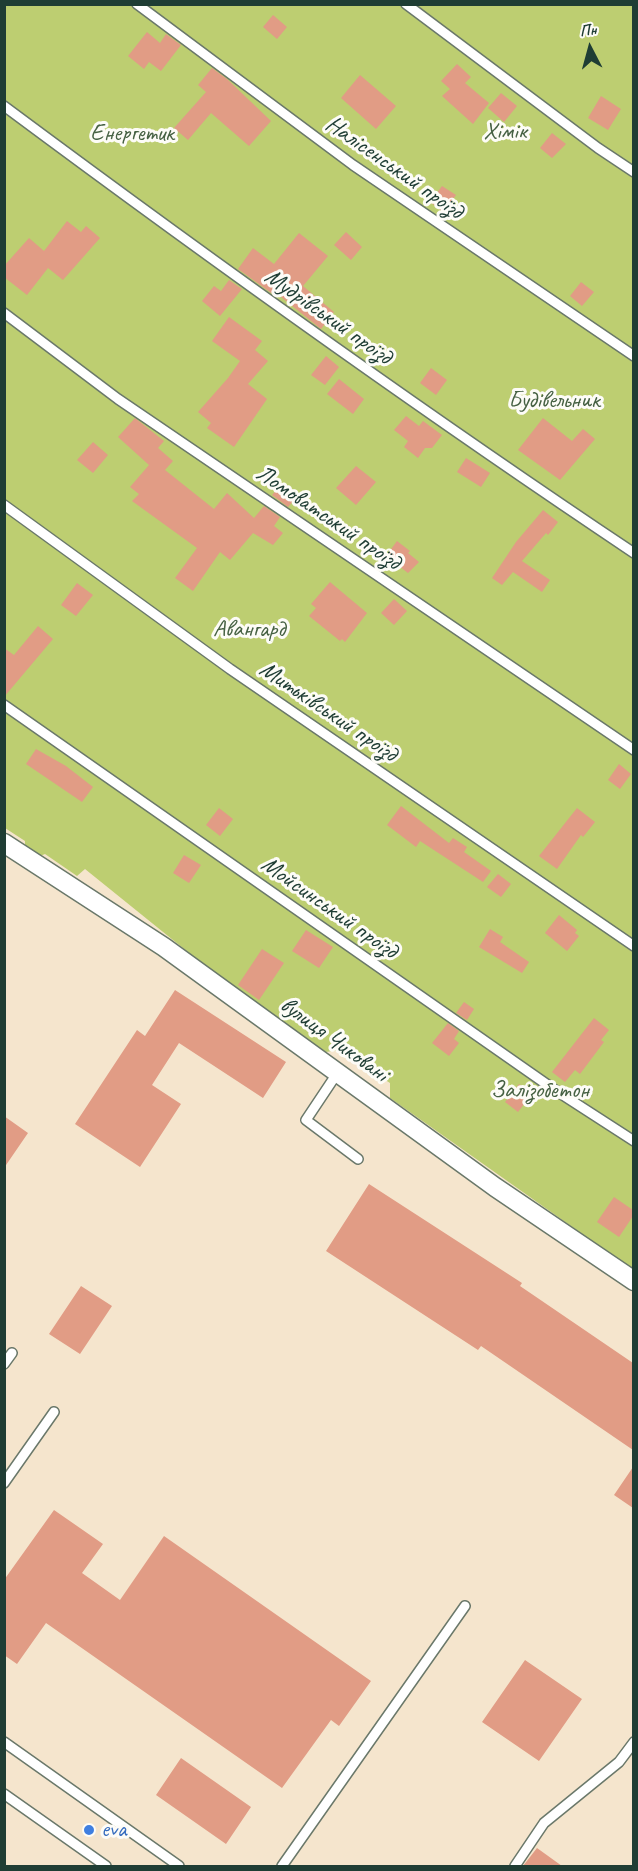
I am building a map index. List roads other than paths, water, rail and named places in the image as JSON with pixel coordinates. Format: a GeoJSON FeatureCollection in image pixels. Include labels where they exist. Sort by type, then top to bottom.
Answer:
{"type":"FeatureCollection","features":[{"type":"Feature","properties":{"kind":"street","name":"вулиця Чиковані"},"geometry":{"type":"LineString","coordinates":[[4,843],[164,947],[495,1187],[633,1281]]}},
{"type":"Feature","properties":{"kind":"lane","name":"Налісенський проїзд"},"geometry":{"type":"LineString","coordinates":[[137,4],[353,165],[633,356]]}},
{"type":"Feature","properties":{"kind":"lane"},"geometry":{"type":"LineString","coordinates":[[406,4],[598,148],[633,171]]}},
{"type":"Feature","properties":{"kind":"lane","name":"Мудрівський проїзд"},"geometry":{"type":"LineString","coordinates":[[4,106],[189,243],[524,480],[633,553]]}},
{"type":"Feature","properties":{"kind":"lane","name":"Ломоватський проїзд"},"geometry":{"type":"LineString","coordinates":[[4,313],[118,399],[633,750]]}},
{"type":"Feature","properties":{"kind":"lane","name":"Митьківський проїзд"},"geometry":{"type":"LineString","coordinates":[[4,505],[230,669],[633,946]]}},
{"type":"Feature","properties":{"kind":"lane","name":"Мойсинський проїзд"},"geometry":{"type":"LineString","coordinates":[[4,705],[552,1088],[633,1141]]}},
{"type":"Feature","properties":{"kind":"lane"},"geometry":{"type":"LineString","coordinates":[[338,1072],[306,1120],[358,1159]]}},
{"type":"Feature","properties":{"kind":"lane"},"geometry":{"type":"LineString","coordinates":[[4,1364],[12,1353]]}},
{"type":"Feature","properties":{"kind":"lane"},"geometry":{"type":"LineString","coordinates":[[4,1483],[54,1412]]}},
{"type":"Feature","properties":{"kind":"lane"},"geometry":{"type":"LineString","coordinates":[[282,1866],[465,1605]]}},
{"type":"Feature","properties":{"kind":"lane"},"geometry":{"type":"LineString","coordinates":[[4,1742],[179,1866]]}},
{"type":"Feature","properties":{"kind":"lane"},"geometry":{"type":"LineString","coordinates":[[515,1866],[544,1823],[619,1762],[633,1742]]}},
{"type":"Feature","properties":{"kind":"lane"},"geometry":{"type":"LineString","coordinates":[[4,1794],[106,1866]]}},
{"type":"Feature","properties":{"kind":"place","name":"eva"},"geometry":{"type":"Point","coordinates":[89,1830]}},
{"type":"Feature","properties":{"kind":"park label","name":"Хімік"},"geometry":{"type":"Point","coordinates":[505,132]}},
{"type":"Feature","properties":{"kind":"park label","name":"Енергетик"},"geometry":{"type":"Point","coordinates":[132,134]}},
{"type":"Feature","properties":{"kind":"park label","name":"Будівельник"},"geometry":{"type":"Point","coordinates":[554,401]}},
{"type":"Feature","properties":{"kind":"park label","name":"Авангард"},"geometry":{"type":"Point","coordinates":[249,630]}},
{"type":"Feature","properties":{"kind":"park label","name":"Залізобетон"},"geometry":{"type":"Point","coordinates":[540,1091]}}]}
